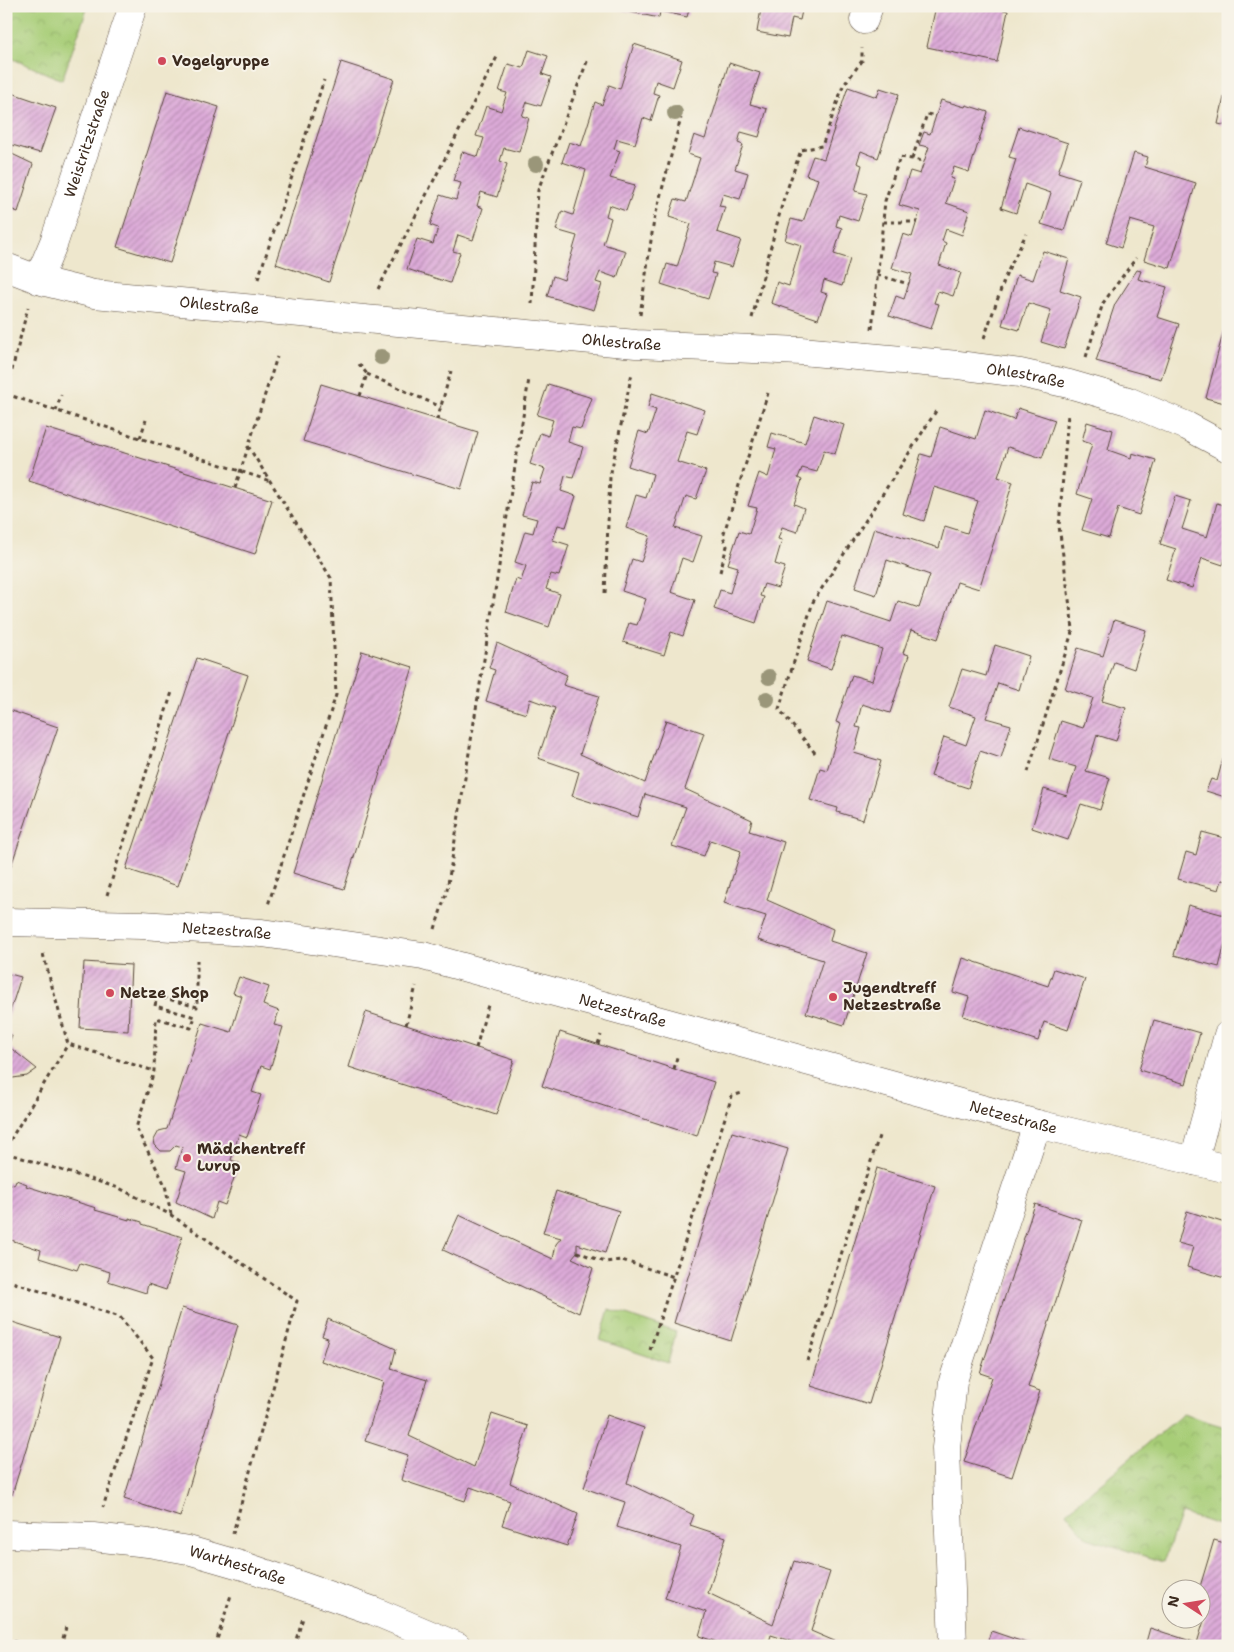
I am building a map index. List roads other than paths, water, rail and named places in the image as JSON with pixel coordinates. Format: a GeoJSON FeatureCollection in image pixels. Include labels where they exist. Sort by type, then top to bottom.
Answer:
{"type":"FeatureCollection","features":[{"type":"Feature","properties":{"kind":"street","name":"Weistritzstraße"},"geometry":{"type":"LineString","coordinates":[[34,292],[54,242],[133,6]]}},
{"type":"Feature","properties":{"kind":"street","name":"Ohlestraße"},"geometry":{"type":"LineString","coordinates":[[6,266],[34,292],[94,294],[636,344],[801,351],[1020,373],[1069,384],[1128,401],[1187,426],[1228,448]]}},
{"type":"Feature","properties":{"kind":"street","name":"Netzestraße"},"geometry":{"type":"LineString","coordinates":[[6,922],[98,924],[262,933],[423,956],[1037,1124],[1228,1169]]}},
{"type":"Feature","properties":{"kind":"street"},"geometry":{"type":"LineString","coordinates":[[1194,1161],[1228,1035]]}},
{"type":"Feature","properties":{"kind":"street"},"geometry":{"type":"LineString","coordinates":[[953,1646],[946,1448],[953,1381],[1037,1124]]}},
{"type":"Feature","properties":{"kind":"street","name":"Warthestraße"},"geometry":{"type":"LineString","coordinates":[[6,1534],[94,1538],[148,1543],[188,1550],[225,1560],[374,1611],[457,1646]]}},
{"type":"Feature","properties":{"kind":"place","name":"Vogelgruppe"},"geometry":{"type":"Point","coordinates":[162,61]}},
{"type":"Feature","properties":{"kind":"place","name":"Netze Shop"},"geometry":{"type":"Point","coordinates":[110,993]}},
{"type":"Feature","properties":{"kind":"place","name":"Jugendtreff Netzestraße"},"geometry":{"type":"Point","coordinates":[833,997]}},
{"type":"Feature","properties":{"kind":"place","name":"Mädchentreff Lurup"},"geometry":{"type":"Point","coordinates":[187,1158]}}]}
